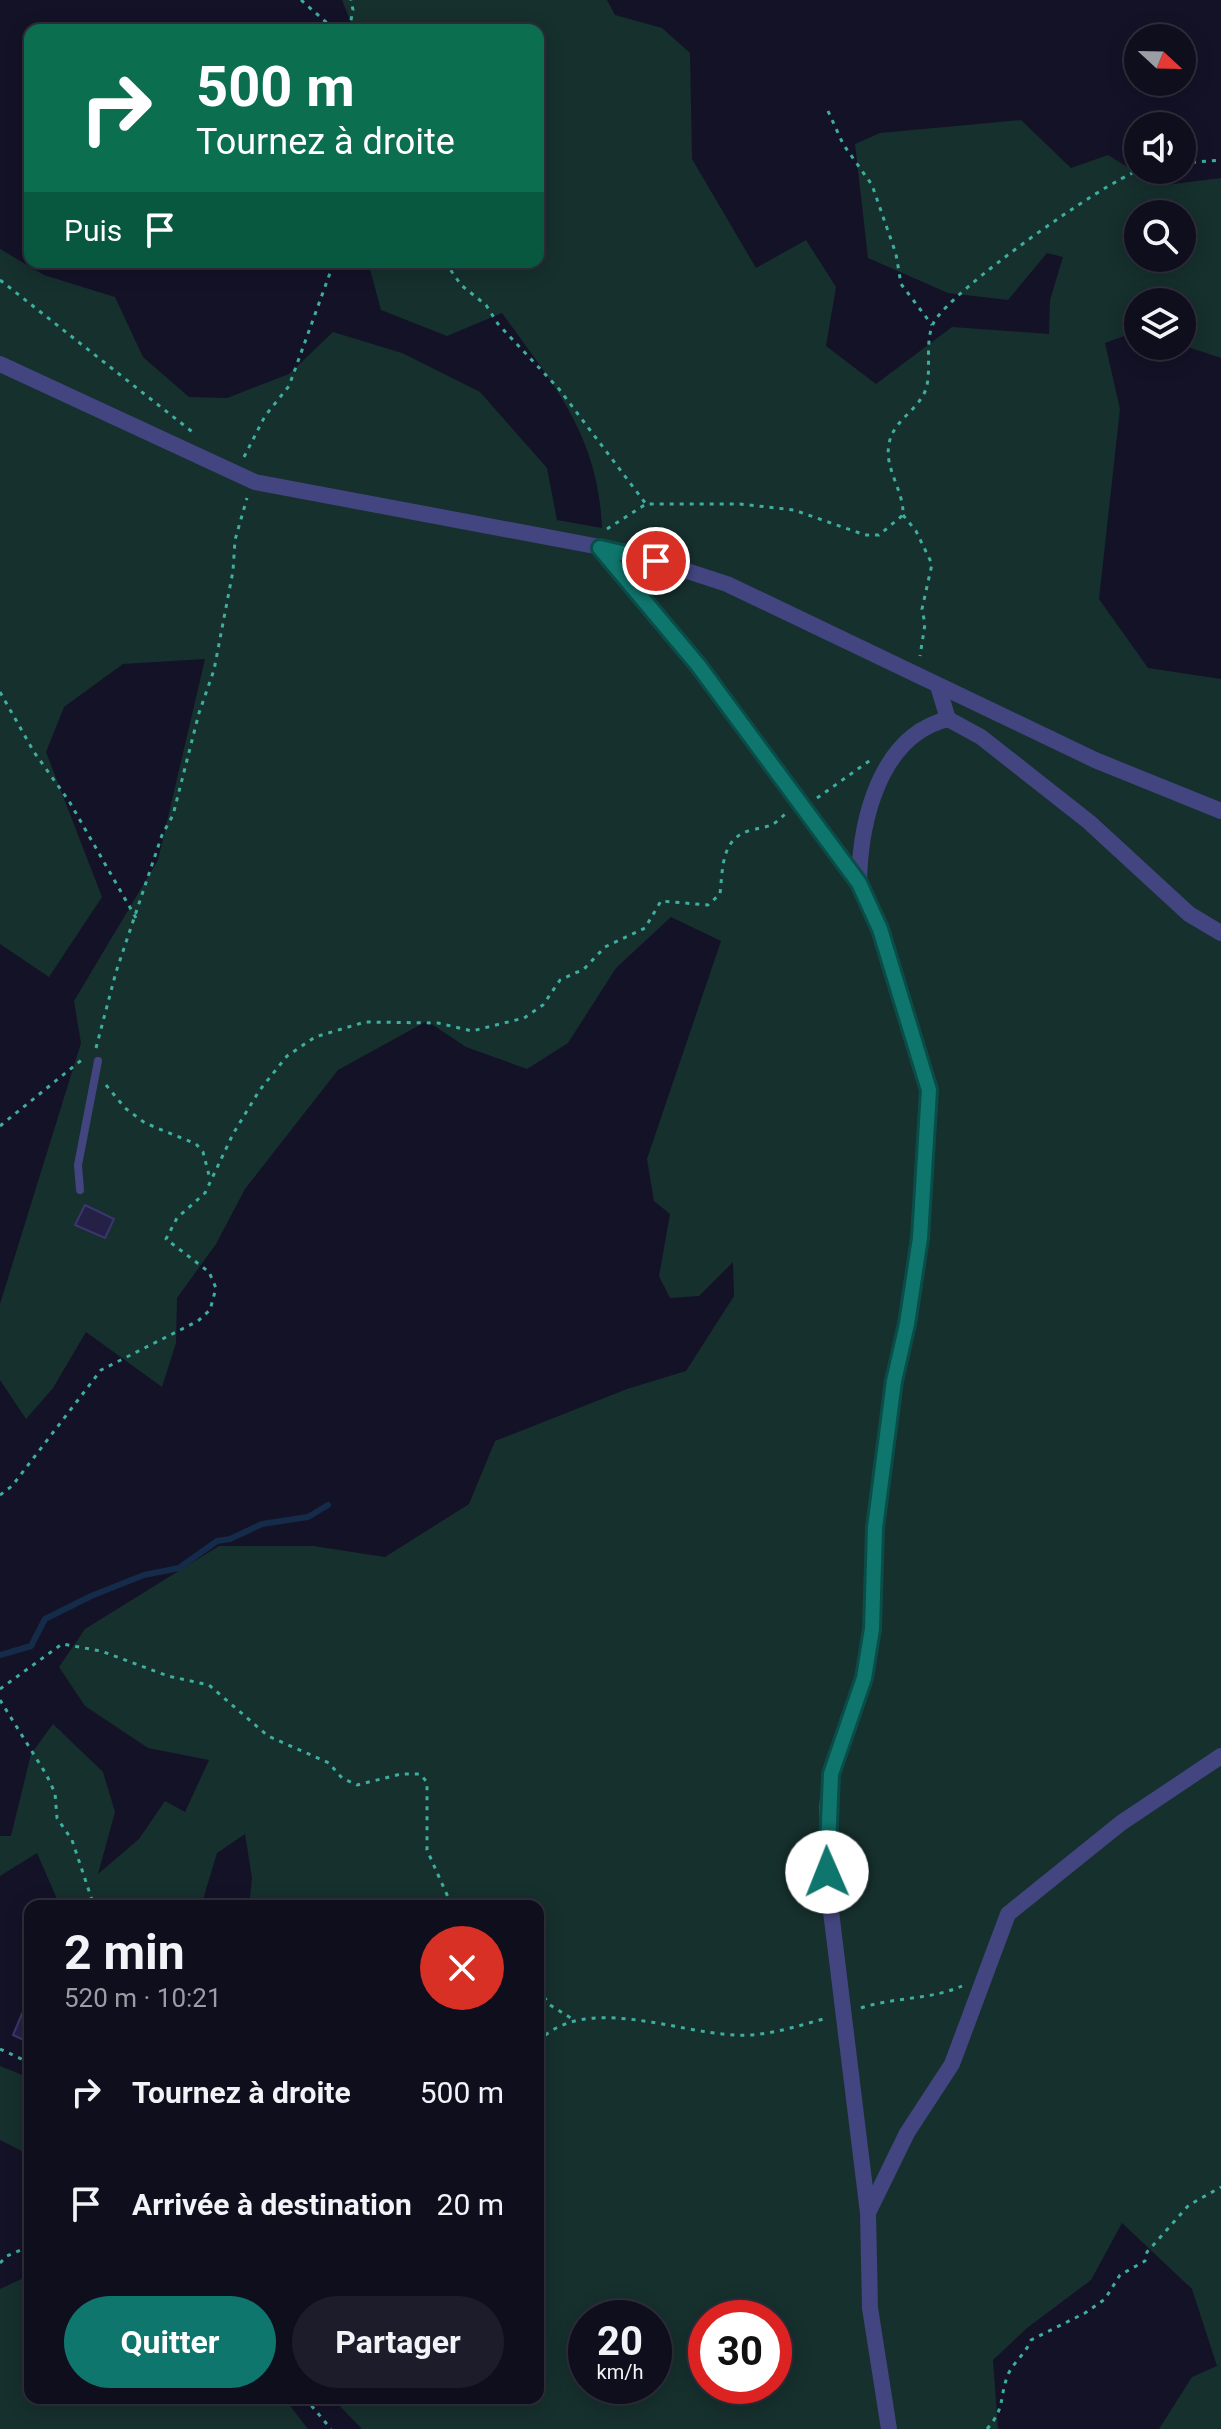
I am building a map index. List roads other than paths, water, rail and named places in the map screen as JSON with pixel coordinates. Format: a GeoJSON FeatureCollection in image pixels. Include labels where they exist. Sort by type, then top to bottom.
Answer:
{"type":"FeatureCollection","features":[{"type":"Feature","properties":{"kind":"street"},"geometry":{"type":"LineString","coordinates":[[0,364],[255,482],[632,553],[727,584],[827,629],[938,686],[1095,760],[1221,811]]}},
{"type":"Feature","properties":{"kind":"street"},"geometry":{"type":"LineString","coordinates":[[600,548],[698,665],[859,883],[880,929],[923,1065],[930,1118],[920,1238],[907,1324],[894,1381],[875,1528],[872,1629],[864,1678],[831,1774],[827,1807],[829,1895],[868,2213],[870,2308],[889,2429]]}},
{"type":"Feature","properties":{"kind":"street"},"geometry":{"type":"LineString","coordinates":[[938,686],[948,719]]}},
{"type":"Feature","properties":{"kind":"street"},"geometry":{"type":"LineString","coordinates":[[859,883],[860,843],[873,799],[896,755],[930,724],[948,719],[981,737],[1089,822],[1189,914],[1221,933]]}},
{"type":"Feature","properties":{"kind":"street"},"geometry":{"type":"LineString","coordinates":[[868,2213],[907,2133],[952,2064],[1008,1914],[1121,1823],[1221,1756]]}},
{"type":"Feature","properties":{"kind":"lane"},"geometry":{"type":"LineString","coordinates":[[80,1190],[78,1165],[98,1061]]}},
{"type":"Feature","properties":{"kind":"waterway"},"geometry":{"type":"LineString","coordinates":[[0,1655],[31,1646],[45,1619],[91,1596],[144,1575],[179,1568],[217,1541],[230,1539],[262,1524],[308,1517],[328,1505]]}}]}
